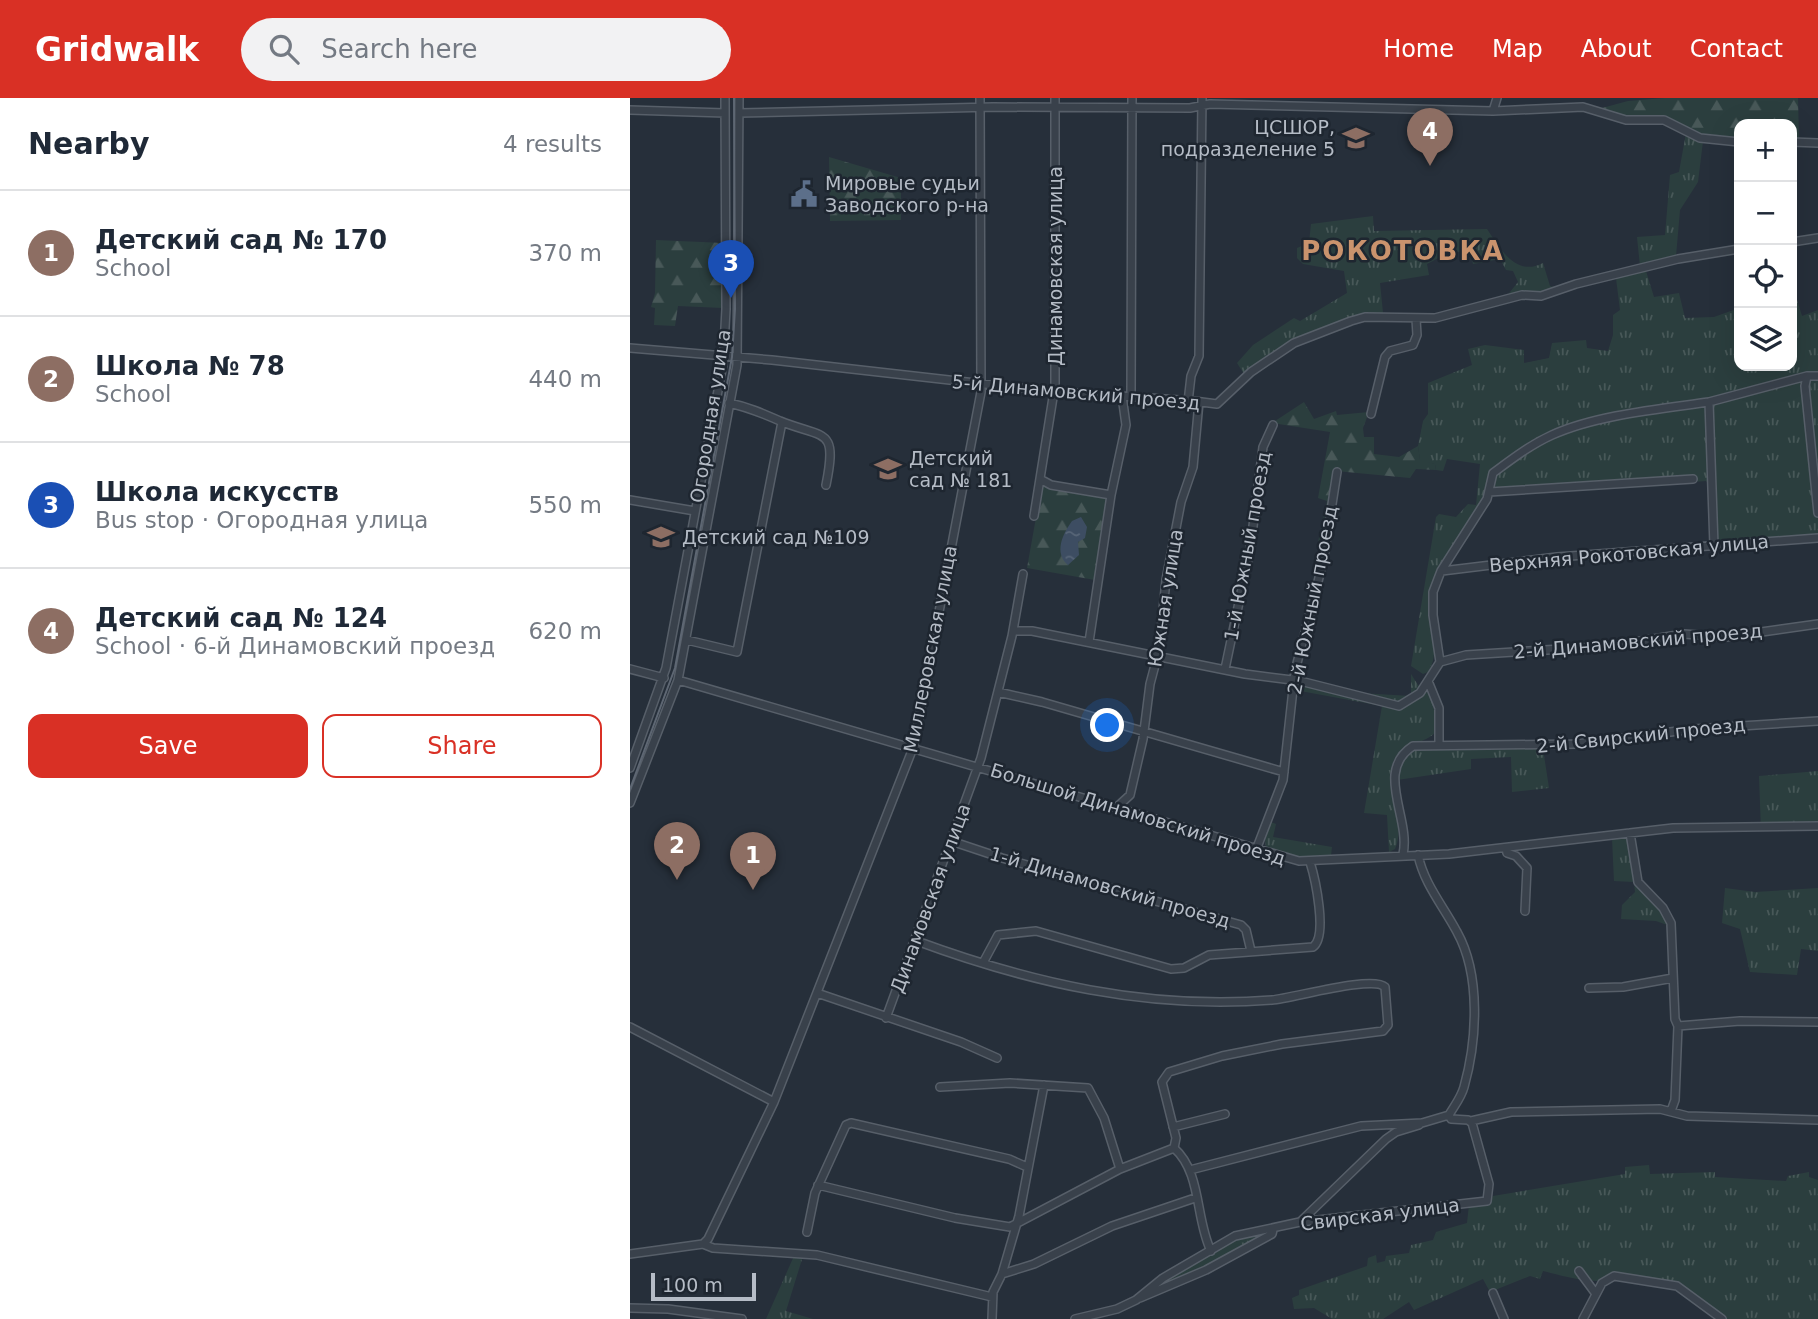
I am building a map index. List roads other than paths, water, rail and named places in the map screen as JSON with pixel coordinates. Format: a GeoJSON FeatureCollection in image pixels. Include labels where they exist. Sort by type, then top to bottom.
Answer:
{"type":"FeatureCollection","features":[{"type":"Feature","properties":{"kind":"street","name":"Огородная улица"},"geometry":{"type":"LineString","coordinates":[[630,768],[664,678],[723,357],[726,309],[725,98]]}},
{"type":"Feature","properties":{"kind":"street","name":"Огородная улица"},"geometry":{"type":"LineString","coordinates":[[630,803],[678,680],[738,357],[739,98]]}},
{"type":"Feature","properties":{"kind":"street","name":"Миллеровская улица"},"geometry":{"type":"LineString","coordinates":[[703,1244],[708,1240],[774,1102],[913,748],[981,383],[980,98]]}},
{"type":"Feature","properties":{"kind":"street","name":"Динамовская улица"},"geometry":{"type":"LineString","coordinates":[[1034,516],[1054,391],[1055,98]]}},
{"type":"Feature","properties":{"kind":"street"},"geometry":{"type":"LineString","coordinates":[[1131,397],[1132,98]]}},
{"type":"Feature","properties":{"kind":"street"},"geometry":{"type":"LineString","coordinates":[[1493,111],[1497,98]]}},
{"type":"Feature","properties":{"kind":"street"},"geometry":{"type":"LineString","coordinates":[[740,113],[1132,107],[1201,102],[1493,111],[1592,108],[1609,117],[1664,120],[1700,138],[1734,141]]}},
{"type":"Feature","properties":{"kind":"street"},"geometry":{"type":"LineString","coordinates":[[1188,402],[1191,376],[1199,356],[1201,102]]}},
{"type":"Feature","properties":{"kind":"street"},"geometry":{"type":"LineString","coordinates":[[630,110],[725,113]]}},
{"type":"Feature","properties":{"kind":"street"},"geometry":{"type":"LineString","coordinates":[[1797,142],[1818,143]]}},
{"type":"Feature","properties":{"kind":"street"},"geometry":{"type":"LineString","coordinates":[[1797,241],[1818,238]]}},
{"type":"Feature","properties":{"kind":"street","name":"5-й Динамовский проезд"},"geometry":{"type":"LineString","coordinates":[[630,348],[1054,391],[1217,404],[1272,356],[1294,343],[1352,321],[1366,317],[1435,318],[1522,295],[1541,296],[1576,284],[1678,259],[1734,250]]}},
{"type":"Feature","properties":{"kind":"street"},"geometry":{"type":"LineString","coordinates":[[1371,414],[1385,357],[1390,351],[1413,345],[1417,334],[1416,319]]}},
{"type":"Feature","properties":{"kind":"street"},"geometry":{"type":"LineString","coordinates":[[1807,376],[1805,386],[1818,513]]}},
{"type":"Feature","properties":{"kind":"street"},"geometry":{"type":"LineString","coordinates":[[1013,631],[1032,631],[1293,681],[1399,706],[1414,699],[1440,662],[1433,615],[1433,592],[1441,571],[1489,492],[1493,473],[1524,449],[1553,434],[1596,421],[1709,402],[1807,376],[1818,376]]}},
{"type":"Feature","properties":{"kind":"street"},"geometry":{"type":"LineString","coordinates":[[1089,642],[1111,495],[1126,425],[1122,396]]}},
{"type":"Feature","properties":{"kind":"street","name":"Южная улица"},"geometry":{"type":"LineString","coordinates":[[1135,813],[1130,795],[1157,656],[1166,580],[1181,502],[1193,467],[1199,402]]}},
{"type":"Feature","properties":{"kind":"street"},"geometry":{"type":"LineString","coordinates":[[1709,402],[1714,546]]}},
{"type":"Feature","properties":{"kind":"street"},"geometry":{"type":"LineString","coordinates":[[729,403],[759,410],[782,422],[819,432],[828,442],[832,457],[826,485]]}},
{"type":"Feature","properties":{"kind":"street"},"geometry":{"type":"LineString","coordinates":[[687,640],[737,652],[782,422]]}},
{"type":"Feature","properties":{"kind":"street","name":"1-й Южный проезд"},"geometry":{"type":"LineString","coordinates":[[1225,669],[1250,550],[1264,447],[1273,425]]}},
{"type":"Feature","properties":{"kind":"street","name":"2-й Южный проезд"},"geometry":{"type":"LineString","coordinates":[[1256,850],[1284,772],[1293,681],[1323,562],[1338,472]]}},
{"type":"Feature","properties":{"kind":"street"},"geometry":{"type":"LineString","coordinates":[[1040,479],[1051,485],[1111,495]]}},
{"type":"Feature","properties":{"kind":"street"},"geometry":{"type":"LineString","coordinates":[[1489,492],[1693,479]]}},
{"type":"Feature","properties":{"kind":"street"},"geometry":{"type":"LineString","coordinates":[[630,500],[695,511]]}},
{"type":"Feature","properties":{"kind":"street","name":"Верхняя Рокотовская улица"},"geometry":{"type":"LineString","coordinates":[[1441,571],[1557,557],[1818,538]]}},
{"type":"Feature","properties":{"kind":"street","name":"Динамовская улица"},"geometry":{"type":"LineString","coordinates":[[886,1018],[978,766],[999,692],[1023,574]]}},
{"type":"Feature","properties":{"kind":"street","name":"2-й Динамовский проезд"},"geometry":{"type":"LineString","coordinates":[[1440,662],[1466,655],[1610,646],[1684,634],[1726,637],[1818,624]]}},
{"type":"Feature","properties":{"kind":"street"},"geometry":{"type":"LineString","coordinates":[[630,669],[664,678]]}},
{"type":"Feature","properties":{"kind":"street","name":"Большой Динамовский проезд"},"geometry":{"type":"LineString","coordinates":[[678,680],[978,766],[1256,850],[1310,862],[1506,848],[1673,828],[1818,826]]}},
{"type":"Feature","properties":{"kind":"street"},"geometry":{"type":"LineString","coordinates":[[1428,681],[1438,708],[1439,743]]}},
{"type":"Feature","properties":{"kind":"street"},"geometry":{"type":"LineString","coordinates":[[999,692],[1284,772]]}},
{"type":"Feature","properties":{"kind":"street","name":"2-й Свирский проезд"},"geometry":{"type":"LineString","coordinates":[[1403,854],[1404,830],[1394,775],[1398,760],[1413,746],[1439,743],[1471,747],[1576,744],[1694,729],[1818,721]]}},
{"type":"Feature","properties":{"kind":"street"},"geometry":{"type":"LineString","coordinates":[[1117,807],[1130,795]]}},
{"type":"Feature","properties":{"kind":"street"},"geometry":{"type":"LineString","coordinates":[[1629,833],[1638,881],[1671,923],[1678,1026],[1675,1100],[1671,1111]]}},
{"type":"Feature","properties":{"kind":"street","name":"1-й Динамовский проезд"},"geometry":{"type":"LineString","coordinates":[[951,841],[1002,858],[1241,925],[1246,930],[1251,951]]}},
{"type":"Feature","properties":{"kind":"street"},"geometry":{"type":"LineString","coordinates":[[1506,848],[1507,853],[1516,856],[1527,868],[1525,911]]}},
{"type":"Feature","properties":{"kind":"street"},"geometry":{"type":"LineString","coordinates":[[1300,1222],[1386,1139],[1448,1115],[1464,1087],[1472,1041],[1471,975],[1459,934],[1430,887],[1418,855]]}},
{"type":"Feature","properties":{"kind":"street"},"geometry":{"type":"LineString","coordinates":[[984,961],[998,935],[1028,931],[1171,969],[1184,968],[1209,955],[1312,947],[1317,944],[1318,887],[1310,862]]}},
{"type":"Feature","properties":{"kind":"street"},"geometry":{"type":"LineString","coordinates":[[914,940],[1052,984],[1163,1002],[1240,1002],[1291,998],[1379,982],[1385,987],[1388,1025],[1383,1031],[1282,1044],[1222,1056],[1169,1072],[1162,1082],[1173,1127],[1174,1148],[1183,1156],[1190,1170],[1195,1198],[1211,1251]]}},
{"type":"Feature","properties":{"kind":"street"},"geometry":{"type":"LineString","coordinates":[[1588,988],[1623,987],[1673,978]]}},
{"type":"Feature","properties":{"kind":"street"},"geometry":{"type":"LineString","coordinates":[[817,993],[961,1042],[997,1058]]}},
{"type":"Feature","properties":{"kind":"street"},"geometry":{"type":"LineString","coordinates":[[1678,1026],[1740,1021],[1818,1022]]}},
{"type":"Feature","properties":{"kind":"street"},"geometry":{"type":"LineString","coordinates":[[630,1027],[774,1102]]}},
{"type":"Feature","properties":{"kind":"street"},"geometry":{"type":"LineString","coordinates":[[940,1087],[1010,1083],[1091,1090],[1120,1169]]}},
{"type":"Feature","properties":{"kind":"street"},"geometry":{"type":"LineString","coordinates":[[992,1319],[992,1297],[1002,1274],[1027,1167],[1032,1158],[1044,1085]]}},
{"type":"Feature","properties":{"kind":"street"},"geometry":{"type":"LineString","coordinates":[[1448,1115],[1451,1119],[1471,1121],[1511,1112],[1671,1111],[1687,1116],[1818,1120]]}},
{"type":"Feature","properties":{"kind":"street"},"geometry":{"type":"LineString","coordinates":[[1173,1127],[1225,1114]]}},
{"type":"Feature","properties":{"kind":"street","name":"Свирская улица"},"geometry":{"type":"LineString","coordinates":[[1136,1300],[1163,1278],[1235,1236],[1273,1230],[1300,1222],[1488,1201],[1489,1184],[1471,1121]]}},
{"type":"Feature","properties":{"kind":"street"},"geometry":{"type":"LineString","coordinates":[[807,1232],[818,1185],[846,1125],[850,1123],[1009,1159],[1027,1167]]}},
{"type":"Feature","properties":{"kind":"street"},"geometry":{"type":"LineString","coordinates":[[1190,1170],[1361,1126],[1422,1123]]}},
{"type":"Feature","properties":{"kind":"street"},"geometry":{"type":"LineString","coordinates":[[818,1185],[955,1218],[1010,1227],[1089,1188],[1120,1169],[1174,1148]]}},
{"type":"Feature","properties":{"kind":"street"},"geometry":{"type":"LineString","coordinates":[[1002,1274],[1034,1264],[1125,1222],[1195,1198]]}},
{"type":"Feature","properties":{"kind":"street","name":"Свирская улица"},"geometry":{"type":"LineString","coordinates":[[1075,1319],[1117,1309],[1206,1270],[1272,1234],[1273,1230]]}},
{"type":"Feature","properties":{"kind":"street"},"geometry":{"type":"LineString","coordinates":[[630,1254],[703,1244],[713,1248],[802,1254],[992,1297]]}},
{"type":"Feature","properties":{"kind":"street"},"geometry":{"type":"LineString","coordinates":[[1579,1271],[1596,1294]]}},
{"type":"Feature","properties":{"kind":"street"},"geometry":{"type":"LineString","coordinates":[[1583,1319],[1602,1283],[1614,1276],[1677,1286],[1722,1319]]}},
{"type":"Feature","properties":{"kind":"street"},"geometry":{"type":"LineString","coordinates":[[1493,1293],[1504,1319]]}},
{"type":"Feature","properties":{"kind":"street"},"geometry":{"type":"LineString","coordinates":[[630,1308],[668,1309],[742,1319]]}},
{"type":"Feature","properties":{"kind":"water"},"geometry":{"type":"Polygon","coordinates":[[[1081,517],[1087,527],[1085,538],[1078,542],[1079,555],[1068,565],[1061,555],[1061,544],[1072,521],[1081,517]]]}},
{"type":"Feature","properties":{"kind":"tram line"},"geometry":{"type":"LineString","coordinates":[[630,789],[675,668],[732,357],[735,309],[734,98]]}},
{"type":"Feature","properties":{"kind":"place","name":"ЦСШОР, подразделение 5"},"geometry":{"type":"Point","coordinates":[1356,138]}},
{"type":"Feature","properties":{"kind":"place","name":"Детский сад № 124"},"geometry":{"type":"Point","coordinates":[1430,166]}},
{"type":"Feature","properties":{"kind":"place","name":"Мировые судьи Заводского р-на"},"geometry":{"type":"Point","coordinates":[804,194]}},
{"type":"Feature","properties":{"kind":"place","name":"Школа искусств"},"geometry":{"type":"Point","coordinates":[731,298]}},
{"type":"Feature","properties":{"kind":"place","name":"Детский сад № 181"},"geometry":{"type":"Point","coordinates":[888,469]}},
{"type":"Feature","properties":{"kind":"place","name":"Детский сад №109"},"geometry":{"type":"Point","coordinates":[661,537]}},
{"type":"Feature","properties":{"kind":"place","name":"Школа № 78"},"geometry":{"type":"Point","coordinates":[677,880]}},
{"type":"Feature","properties":{"kind":"place","name":"Детский сад № 170"},"geometry":{"type":"Point","coordinates":[753,890]}},
{"type":"Feature","properties":{"kind":"district","name":"РОКОТОВКА"},"geometry":{"type":"Point","coordinates":[1403,251]}}]}
